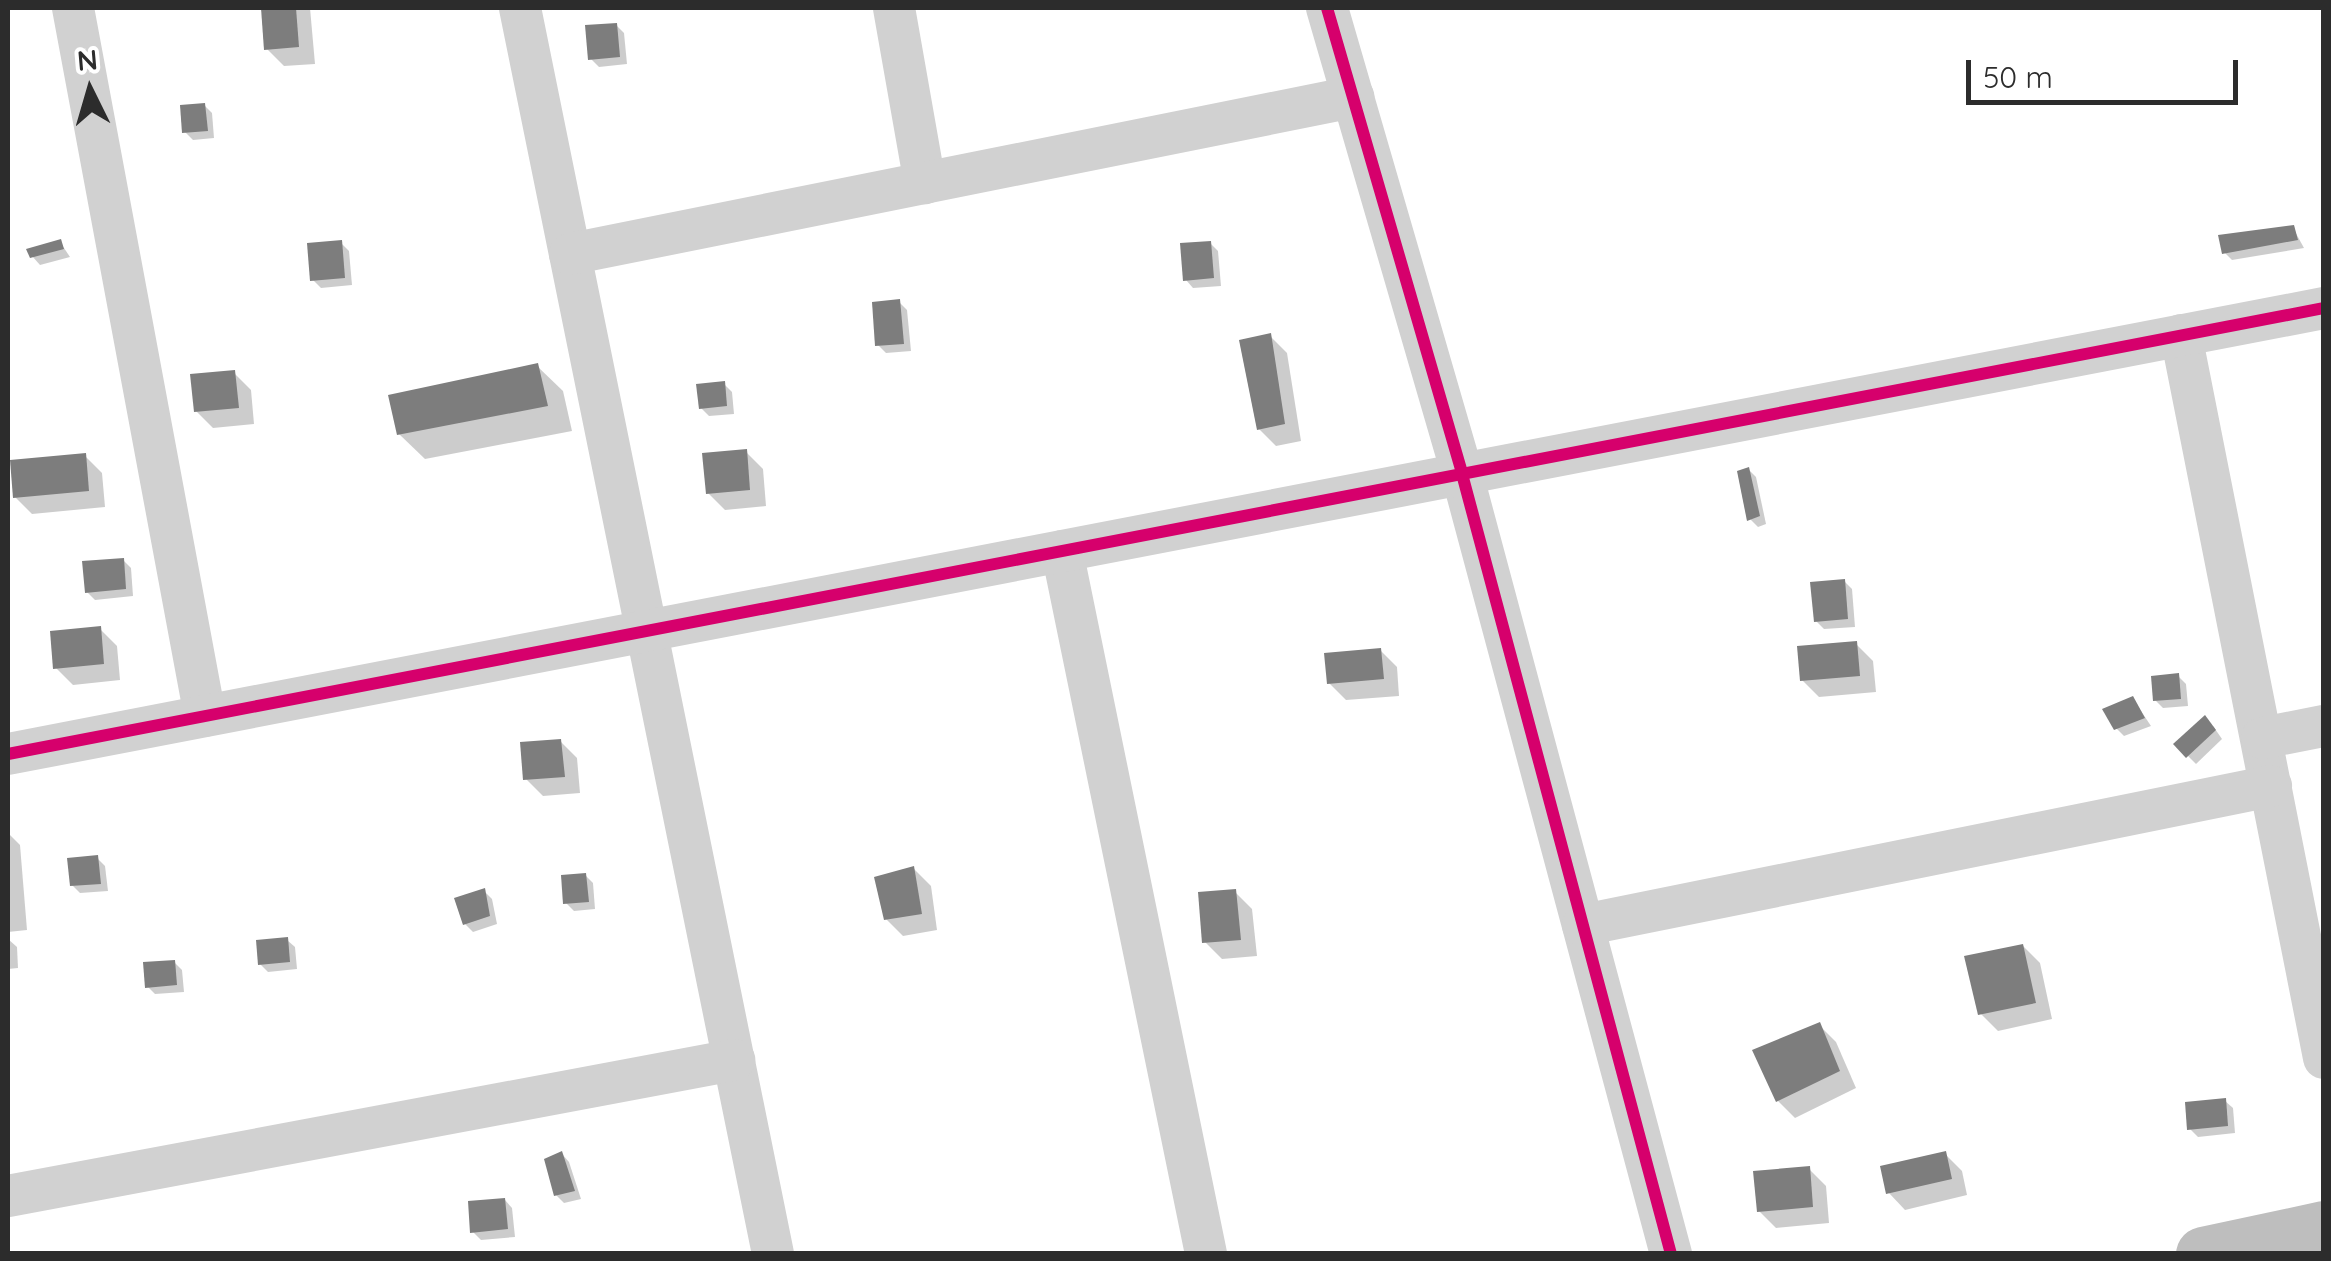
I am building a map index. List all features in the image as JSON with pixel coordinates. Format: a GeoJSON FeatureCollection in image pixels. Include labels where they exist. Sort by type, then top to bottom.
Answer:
{"type":"FeatureCollection","features":[{"type":"Feature","properties":{"kind":"highway"},"geometry":{"type":"LineString","coordinates":[[2203,1254],[2324,1228]]}},
{"type":"Feature","properties":{"kind":"street"},"geometry":{"type":"LineString","coordinates":[[73,8],[205,716]]}},
{"type":"Feature","properties":{"kind":"street"},"geometry":{"type":"LineString","coordinates":[[520,8],[773,1254]]}},
{"type":"Feature","properties":{"kind":"street"},"geometry":{"type":"LineString","coordinates":[[894,8],[926,182]]}},
{"type":"Feature","properties":{"kind":"street"},"geometry":{"type":"LineString","coordinates":[[1327,8],[1462,474],[1671,1254]]}},
{"type":"Feature","properties":{"kind":"street"},"geometry":{"type":"LineString","coordinates":[[570,254],[1353,97]]}},
{"type":"Feature","properties":{"kind":"street"},"geometry":{"type":"LineString","coordinates":[[8,754],[2324,308]]}},
{"type":"Feature","properties":{"kind":"street"},"geometry":{"type":"LineString","coordinates":[[2181,336],[2324,1058]]}},
{"type":"Feature","properties":{"kind":"street"},"geometry":{"type":"LineString","coordinates":[[1062,551],[1206,1254]]}},
{"type":"Feature","properties":{"kind":"street"},"geometry":{"type":"LineString","coordinates":[[2262,738],[2324,726]]}},
{"type":"Feature","properties":{"kind":"street"},"geometry":{"type":"LineString","coordinates":[[1583,925],[2271,786]]}},
{"type":"Feature","properties":{"kind":"street"},"geometry":{"type":"LineString","coordinates":[[8,1196],[734,1060]]}},
{"type":"Feature","properties":{"kind":"building"},"geometry":{"type":"Polygon","coordinates":[[[261,8],[296,8],[299,47],[264,50],[261,8]]]}},
{"type":"Feature","properties":{"kind":"building"},"geometry":{"type":"Polygon","coordinates":[[[617,23],[620,57],[588,60],[585,25],[617,23]]]}},
{"type":"Feature","properties":{"kind":"building"},"geometry":{"type":"Polygon","coordinates":[[[205,103],[208,131],[182,133],[180,105],[205,103]]]}},
{"type":"Feature","properties":{"kind":"building"},"geometry":{"type":"Polygon","coordinates":[[[2294,225],[2298,240],[2222,254],[2218,235],[2294,225]]]}},
{"type":"Feature","properties":{"kind":"building"},"geometry":{"type":"Polygon","coordinates":[[[61,239],[64,249],[30,258],[26,249],[61,239]]]}},
{"type":"Feature","properties":{"kind":"building"},"geometry":{"type":"Polygon","coordinates":[[[342,240],[345,278],[310,281],[307,243],[342,240]]]}},
{"type":"Feature","properties":{"kind":"building"},"geometry":{"type":"Polygon","coordinates":[[[1211,241],[1214,278],[1183,281],[1180,243],[1211,241]]]}},
{"type":"Feature","properties":{"kind":"building"},"geometry":{"type":"Polygon","coordinates":[[[900,299],[904,344],[875,346],[872,302],[900,299]]]}},
{"type":"Feature","properties":{"kind":"building"},"geometry":{"type":"Polygon","coordinates":[[[1271,333],[1285,424],[1257,430],[1239,340],[1271,333]]]}},
{"type":"Feature","properties":{"kind":"building"},"geometry":{"type":"Polygon","coordinates":[[[538,363],[548,406],[397,435],[388,395],[538,363]]]}},
{"type":"Feature","properties":{"kind":"building"},"geometry":{"type":"Polygon","coordinates":[[[235,370],[239,408],[194,412],[190,374],[235,370]]]}},
{"type":"Feature","properties":{"kind":"building"},"geometry":{"type":"Polygon","coordinates":[[[725,381],[727,406],[699,409],[696,384],[725,381]]]}},
{"type":"Feature","properties":{"kind":"building"},"geometry":{"type":"Polygon","coordinates":[[[747,449],[750,490],[706,494],[702,453],[747,449]]]}},
{"type":"Feature","properties":{"kind":"building"},"geometry":{"type":"Polygon","coordinates":[[[86,453],[89,491],[13,498],[10,460],[86,453]]]}},
{"type":"Feature","properties":{"kind":"building"},"geometry":{"type":"Polygon","coordinates":[[[1749,467],[1760,516],[1747,521],[1737,471],[1749,467]]]}},
{"type":"Feature","properties":{"kind":"building"},"geometry":{"type":"Polygon","coordinates":[[[124,558],[126,589],[85,593],[82,561],[124,558]]]}},
{"type":"Feature","properties":{"kind":"building"},"geometry":{"type":"Polygon","coordinates":[[[1845,579],[1848,619],[1814,622],[1810,582],[1845,579]]]}},
{"type":"Feature","properties":{"kind":"building"},"geometry":{"type":"Polygon","coordinates":[[[101,626],[104,664],[53,669],[50,631],[101,626]]]}},
{"type":"Feature","properties":{"kind":"building"},"geometry":{"type":"Polygon","coordinates":[[[1857,641],[1860,676],[1800,681],[1797,646],[1857,641]]]}},
{"type":"Feature","properties":{"kind":"building"},"geometry":{"type":"Polygon","coordinates":[[[1381,648],[1384,679],[1327,684],[1324,653],[1381,648]]]}},
{"type":"Feature","properties":{"kind":"building"},"geometry":{"type":"Polygon","coordinates":[[[2179,673],[2181,699],[2153,701],[2151,676],[2179,673]]]}},
{"type":"Feature","properties":{"kind":"building"},"geometry":{"type":"Polygon","coordinates":[[[2133,696],[2145,718],[2114,730],[2102,709],[2133,696]]]}},
{"type":"Feature","properties":{"kind":"building"},"geometry":{"type":"Polygon","coordinates":[[[2205,715],[2216,730],[2186,758],[2173,744],[2205,715]]]}},
{"type":"Feature","properties":{"kind":"building"},"geometry":{"type":"Polygon","coordinates":[[[561,739],[565,777],[523,780],[520,742],[561,739]]]}},
{"type":"Feature","properties":{"kind":"building"},"geometry":{"type":"Polygon","coordinates":[[[98,855],[101,884],[70,886],[67,858],[98,855]]]}},
{"type":"Feature","properties":{"kind":"building"},"geometry":{"type":"Polygon","coordinates":[[[914,866],[922,914],[884,920],[874,877],[914,866]]]}},
{"type":"Feature","properties":{"kind":"building"},"geometry":{"type":"Polygon","coordinates":[[[586,873],[589,902],[563,904],[561,875],[586,873]]]}},
{"type":"Feature","properties":{"kind":"building"},"geometry":{"type":"Polygon","coordinates":[[[485,888],[490,916],[463,925],[454,898],[485,888]]]}},
{"type":"Feature","properties":{"kind":"building"},"geometry":{"type":"Polygon","coordinates":[[[1236,889],[1241,940],[1202,943],[1198,892],[1236,889]]]}},
{"type":"Feature","properties":{"kind":"building"},"geometry":{"type":"Polygon","coordinates":[[[288,937],[290,962],[258,965],[256,940],[288,937]]]}},
{"type":"Feature","properties":{"kind":"building"},"geometry":{"type":"Polygon","coordinates":[[[2023,944],[2036,1003],[1978,1015],[1964,956],[2023,944]]]}},
{"type":"Feature","properties":{"kind":"building"},"geometry":{"type":"Polygon","coordinates":[[[175,960],[177,985],[145,988],[143,962],[175,960]]]}},
{"type":"Feature","properties":{"kind":"building"},"geometry":{"type":"Polygon","coordinates":[[[1820,1022],[1840,1071],[1776,1102],[1752,1050],[1820,1022]]]}},
{"type":"Feature","properties":{"kind":"building"},"geometry":{"type":"Polygon","coordinates":[[[2226,1098],[2228,1126],[2187,1130],[2185,1102],[2226,1098]]]}},
{"type":"Feature","properties":{"kind":"building"},"geometry":{"type":"Polygon","coordinates":[[[562,1151],[575,1191],[554,1196],[544,1159],[562,1151]]]}},
{"type":"Feature","properties":{"kind":"building"},"geometry":{"type":"Polygon","coordinates":[[[1946,1151],[1952,1179],[1886,1194],[1880,1166],[1946,1151]]]}},
{"type":"Feature","properties":{"kind":"building"},"geometry":{"type":"Polygon","coordinates":[[[1810,1166],[1813,1207],[1757,1212],[1753,1171],[1810,1166]]]}},
{"type":"Feature","properties":{"kind":"building"},"geometry":{"type":"Polygon","coordinates":[[[505,1198],[508,1229],[470,1233],[468,1201],[505,1198]]]}},
{"type":"Feature","properties":{"kind":"cycle path"},"geometry":{"type":"LineString","coordinates":[[1327,8],[1462,474],[1671,1254]]}},
{"type":"Feature","properties":{"kind":"cycle path"},"geometry":{"type":"LineString","coordinates":[[8,754],[2324,308]]}}]}
